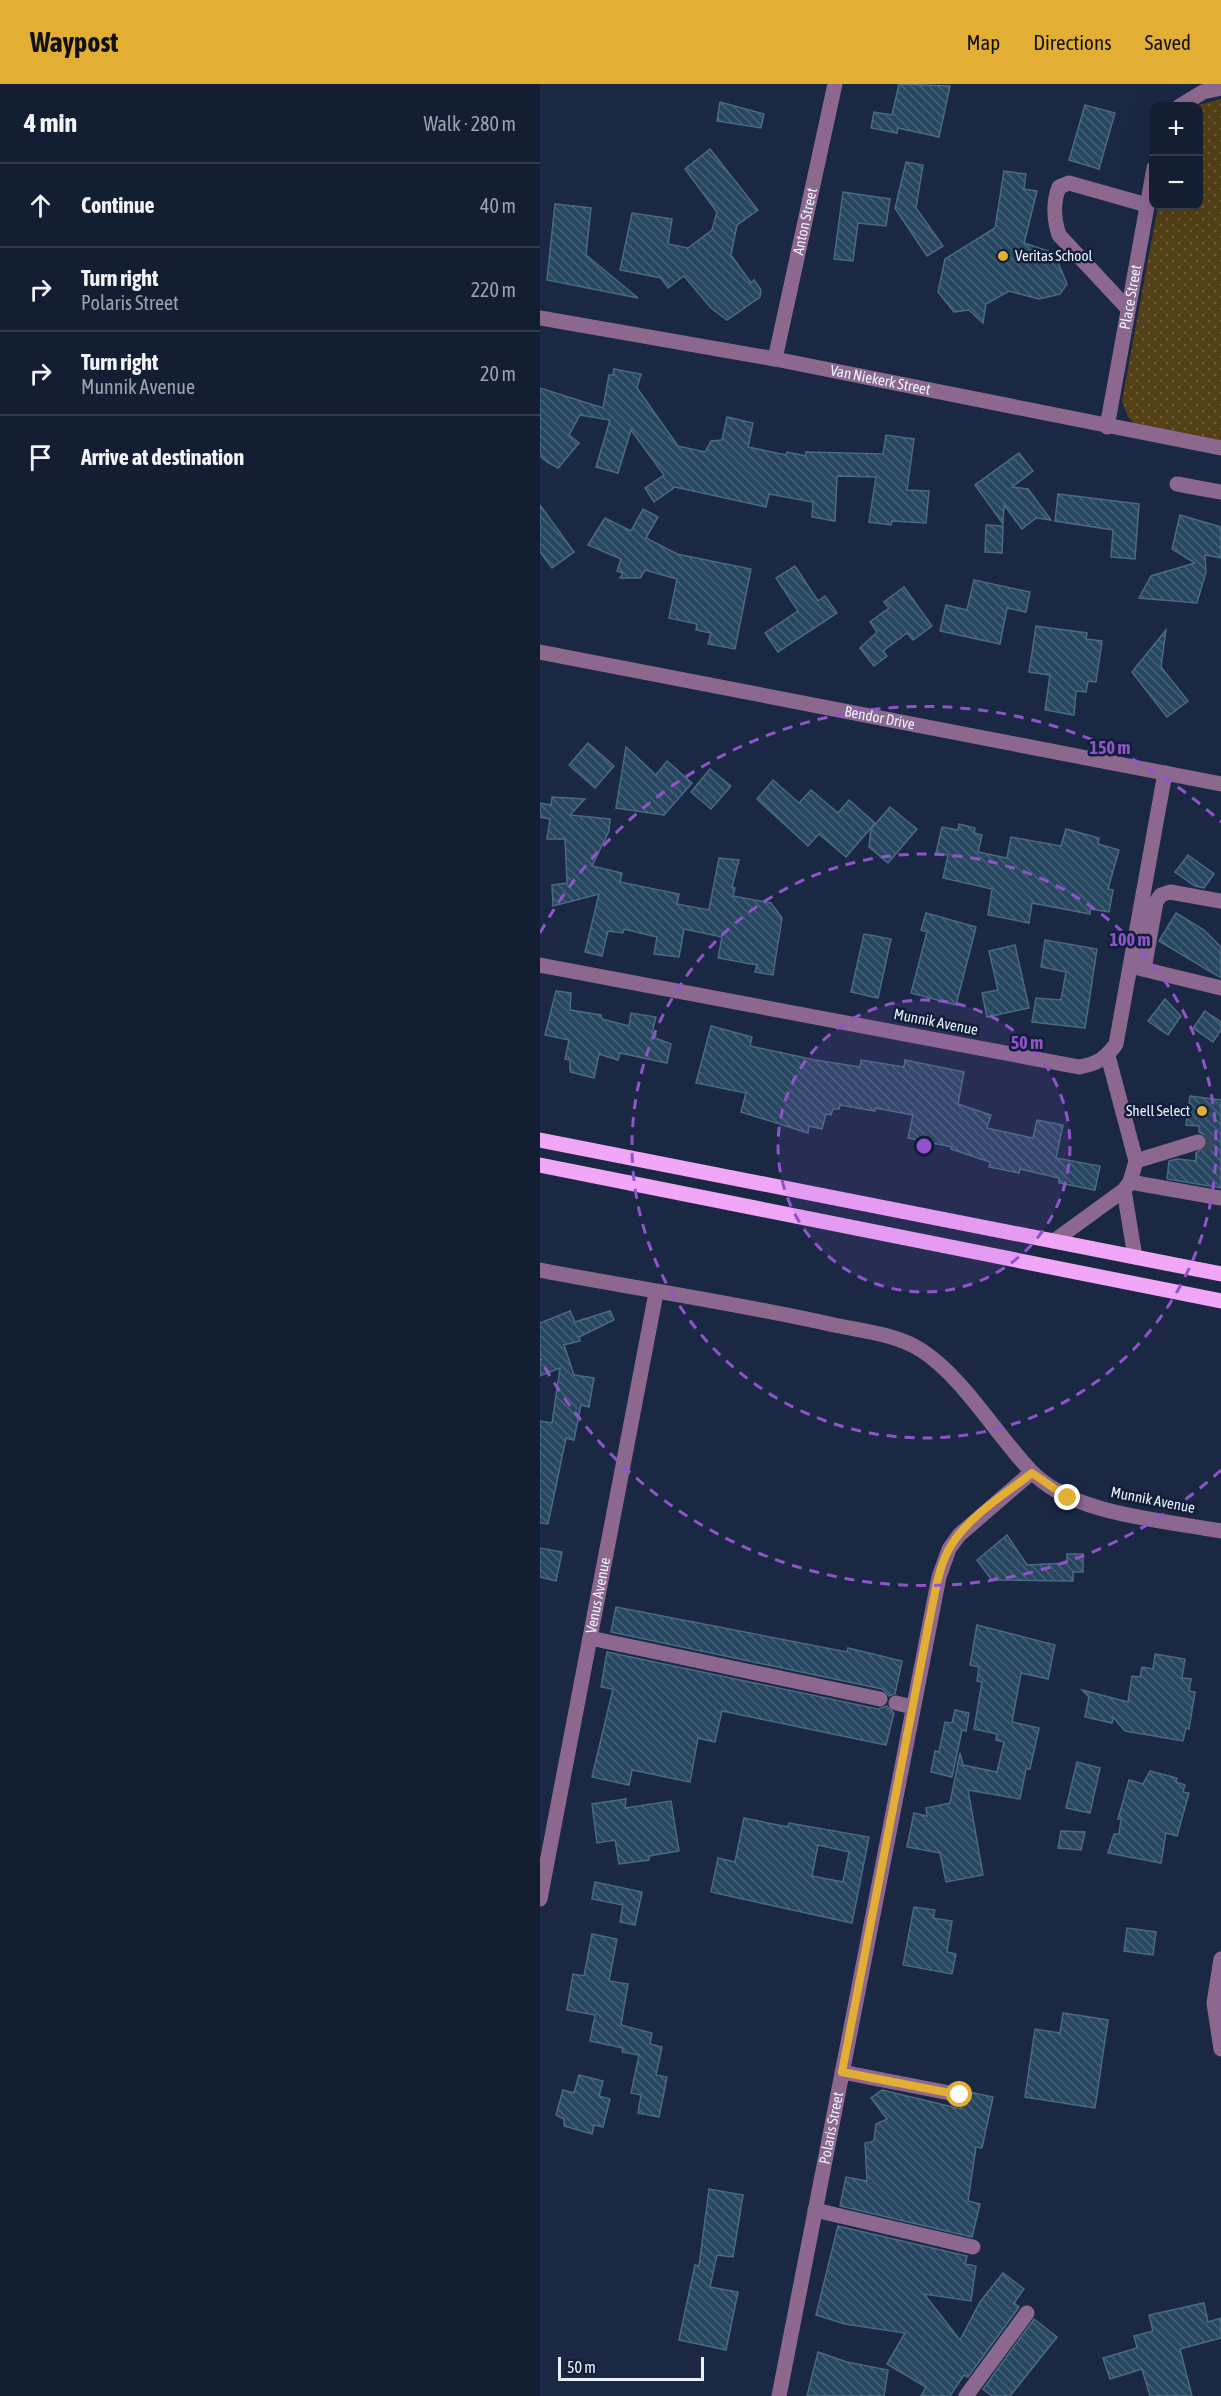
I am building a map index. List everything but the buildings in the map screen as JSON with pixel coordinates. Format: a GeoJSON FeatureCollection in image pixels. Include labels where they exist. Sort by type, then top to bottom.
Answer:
{"type":"FeatureCollection","features":[{"type":"Feature","properties":{"kind":"main road"},"geometry":{"type":"LineString","coordinates":[[540,1140],[1221,1274]]}},
{"type":"Feature","properties":{"kind":"main road"},"geometry":{"type":"LineString","coordinates":[[540,1165],[1221,1301]]}},
{"type":"Feature","properties":{"kind":"street","name":"Anton Street"},"geometry":{"type":"LineString","coordinates":[[775,359],[835,84]]}},
{"type":"Feature","properties":{"kind":"street"},"geometry":{"type":"LineString","coordinates":[[1186,102],[1203,92],[1221,88]]}},
{"type":"Feature","properties":{"kind":"street"},"geometry":{"type":"LineString","coordinates":[[1128,309],[1059,235],[1055,225],[1055,196],[1059,187],[1069,183],[1147,205]]}},
{"type":"Feature","properties":{"kind":"street","name":"Place Street"},"geometry":{"type":"LineString","coordinates":[[1107,427],[1149,194]]}},
{"type":"Feature","properties":{"kind":"street","name":"Van Niekerk Street"},"geometry":{"type":"LineString","coordinates":[[540,318],[775,359],[1221,448]]}},
{"type":"Feature","properties":{"kind":"street"},"geometry":{"type":"LineString","coordinates":[[1177,484],[1221,492]]}},
{"type":"Feature","properties":{"kind":"street","name":"Bendor Drive"},"geometry":{"type":"LineString","coordinates":[[540,652],[1221,784]]}},
{"type":"Feature","properties":{"kind":"street"},"geometry":{"type":"LineString","coordinates":[[1137,968],[1166,773]]}},
{"type":"Feature","properties":{"kind":"street"},"geometry":{"type":"LineString","coordinates":[[1135,1257],[1127,1186],[1136,1161],[1108,1056],[1116,1044],[1156,902],[1161,895],[1170,892],[1221,901]]}},
{"type":"Feature","properties":{"kind":"street","name":"Munnik Avenue"},"geometry":{"type":"LineString","coordinates":[[540,965],[1079,1067],[1096,1064],[1108,1056]]}},
{"type":"Feature","properties":{"kind":"street"},"geometry":{"type":"LineString","coordinates":[[1137,968],[1221,988]]}},
{"type":"Feature","properties":{"kind":"street"},"geometry":{"type":"LineString","coordinates":[[1136,1161],[1198,1142]]}},
{"type":"Feature","properties":{"kind":"street"},"geometry":{"type":"LineString","coordinates":[[1054,1241],[1127,1186],[1221,1198]]}},
{"type":"Feature","properties":{"kind":"street","name":"Munnik Avenue"},"geometry":{"type":"LineString","coordinates":[[540,1270],[656,1293],[798,1317],[900,1339],[921,1350],[944,1369],[1032,1473],[1068,1498],[1090,1506],[1221,1531]]}},
{"type":"Feature","properties":{"kind":"street","name":"Venus Avenue"},"geometry":{"type":"LineString","coordinates":[[540,1899],[656,1293]]}},
{"type":"Feature","properties":{"kind":"street","name":"Polaris Street"},"geometry":{"type":"LineString","coordinates":[[779,2396],[939,1577],[949,1549],[975,1520],[1032,1473]]}},
{"type":"Feature","properties":{"kind":"street"},"geometry":{"type":"LineString","coordinates":[[590,1638],[880,1699]]}},
{"type":"Feature","properties":{"kind":"street"},"geometry":{"type":"LineString","coordinates":[[896,1703],[913,1707]]}},
{"type":"Feature","properties":{"kind":"street"},"geometry":{"type":"LineString","coordinates":[[1221,1959],[1214,2003],[1221,2049]]}},
{"type":"Feature","properties":{"kind":"street"},"geometry":{"type":"LineString","coordinates":[[842,2072],[960,2095]]}},
{"type":"Feature","properties":{"kind":"street"},"geometry":{"type":"LineString","coordinates":[[815,2210],[972,2247]]}},
{"type":"Feature","properties":{"kind":"street"},"geometry":{"type":"LineString","coordinates":[[966,2396],[1028,2313]]}},
{"type":"Feature","properties":{"kind":"shaded area"},"geometry":{"type":"Polygon","coordinates":[[[1221,99],[1221,443],[1136,425],[1128,417],[1122,401],[1157,210],[1203,210],[1203,104],[1221,99]]]}},
{"type":"Feature","properties":{"kind":"tunnel"},"geometry":{"type":"LineString","coordinates":[[1198,1142],[1221,1143]]}},
{"type":"Feature","properties":{"kind":"place","name":"Veritas School"},"geometry":{"type":"Point","coordinates":[1003,256]}},
{"type":"Feature","properties":{"kind":"place","name":"Shell Select"},"geometry":{"type":"Point","coordinates":[1202,1111]}},
{"type":"Feature","properties":{"kind":"route"},"geometry":{"type":"LineString","coordinates":[[960,2095],[842,2072],[930,1617],[939,1577],[949,1549],[959,1535],[975,1520],[1032,1473],[1068,1498]]}}]}
